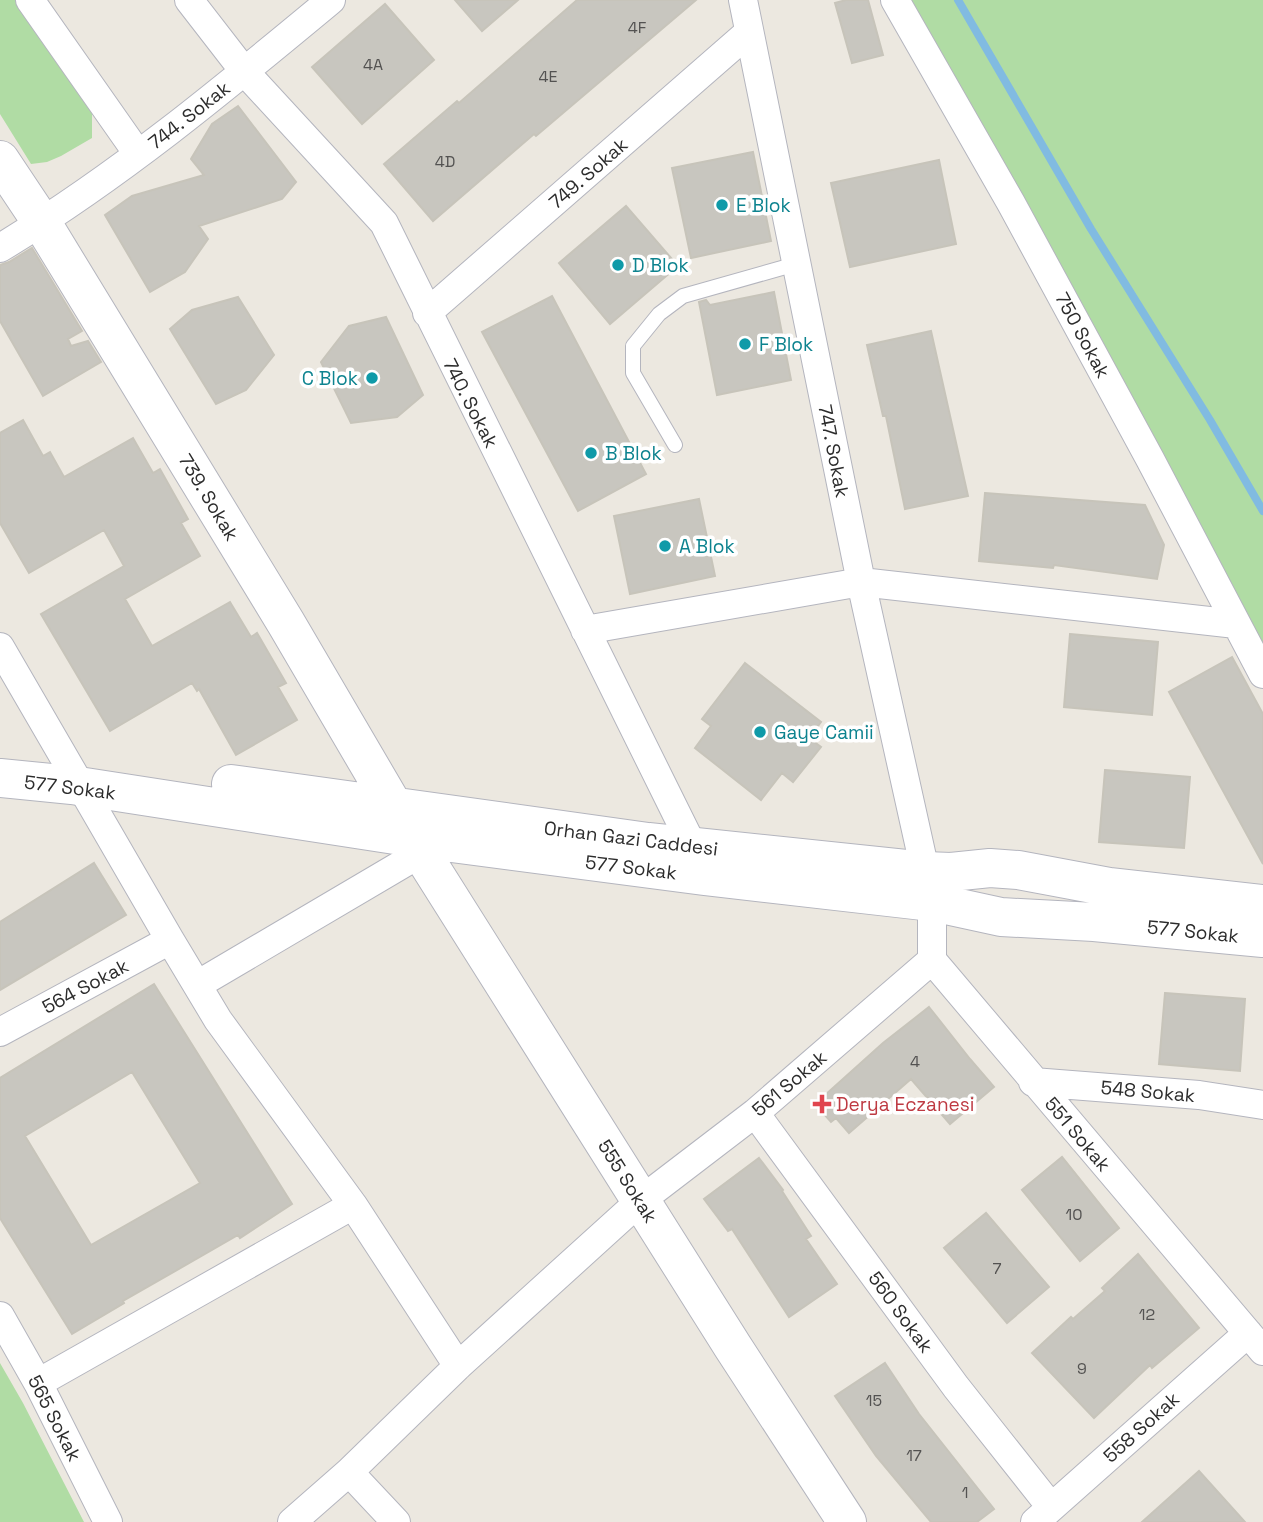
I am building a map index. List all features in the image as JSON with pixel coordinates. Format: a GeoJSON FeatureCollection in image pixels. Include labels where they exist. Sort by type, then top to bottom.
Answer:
{"type":"FeatureCollection","features":[{"type":"Feature","properties":{"kind":"street"},"geometry":{"type":"LineString","coordinates":[[30,0],[138,154]]}},
{"type":"Feature","properties":{"kind":"street","name":"740. Sokak"},"geometry":{"type":"LineString","coordinates":[[189,0],[244,71],[384,223],[426,313],[694,847]]}},
{"type":"Feature","properties":{"kind":"street","name":"744. Sokak"},"geometry":{"type":"LineString","coordinates":[[0,248],[42,223],[138,154],[331,0]]}},
{"type":"Feature","properties":{"kind":"street","name":"747. Sokak"},"geometry":{"type":"LineString","coordinates":[[743,0],[861,582],[928,886]]}},
{"type":"Feature","properties":{"kind":"street","name":"750 Sokak"},"geometry":{"type":"LineString","coordinates":[[895,0],[1011,203],[1263,674]]}},
{"type":"Feature","properties":{"kind":"street","name":"749. Sokak"},"geometry":{"type":"LineString","coordinates":[[426,313],[749,32]]}},
{"type":"Feature","properties":{"kind":"street","name":"739. Sokak"},"geometry":{"type":"LineString","coordinates":[[0,160],[42,223],[286,623],[416,845]]}},
{"type":"Feature","properties":{"kind":"street"},"geometry":{"type":"LineString","coordinates":[[585,630],[861,582],[1236,624]]}},
{"type":"Feature","properties":{"kind":"street"},"geometry":{"type":"LineString","coordinates":[[0,647],[218,1020],[353,1205],[458,1366]]}},
{"type":"Feature","properties":{"kind":"street","name":"Orhan Gazi Caddesi"},"geometry":{"type":"LineString","coordinates":[[0,754],[73,774],[393,805],[694,847],[928,886],[951,872],[990,868],[1018,870],[1109,887],[1263,904]]}},
{"type":"Feature","properties":{"kind":"street","name":"577 Sokak"},"geometry":{"type":"LineString","coordinates":[[0,778],[73,774],[416,845],[704,876],[928,886],[1001,917],[1094,922],[1263,938]]}},
{"type":"Feature","properties":{"kind":"street"},"geometry":{"type":"LineString","coordinates":[[197,985],[416,845]]}},
{"type":"Feature","properties":{"kind":"street","name":"555 Sokak"},"geometry":{"type":"LineString","coordinates":[[416,845],[640,1201],[847,1522]]}},
{"type":"Feature","properties":{"kind":"street"},"geometry":{"type":"LineString","coordinates":[[928,886],[932,960]]}},
{"type":"Feature","properties":{"kind":"street","name":"564 Sokak"},"geometry":{"type":"LineString","coordinates":[[0,1032],[170,940]]}},
{"type":"Feature","properties":{"kind":"street","name":"561 Sokak"},"geometry":{"type":"LineString","coordinates":[[292,1522],[349,1472],[458,1366],[640,1201],[755,1113],[932,960]]}},
{"type":"Feature","properties":{"kind":"street","name":"551 Sokak"},"geometry":{"type":"LineString","coordinates":[[932,960],[1255,1342]]}},
{"type":"Feature","properties":{"kind":"street","name":"548 Sokak"},"geometry":{"type":"LineString","coordinates":[[1033,1082],[1199,1095],[1263,1105]]}},
{"type":"Feature","properties":{"kind":"street","name":"560 Sokak"},"geometry":{"type":"LineString","coordinates":[[755,1113],[956,1387],[1043,1515]]}},
{"type":"Feature","properties":{"kind":"street"},"geometry":{"type":"LineString","coordinates":[[38,1384],[353,1205]]}},
{"type":"Feature","properties":{"kind":"street","name":"565 Sokak"},"geometry":{"type":"LineString","coordinates":[[0,1316],[108,1522]]}},
{"type":"Feature","properties":{"kind":"street","name":"558 Sokak"},"geometry":{"type":"LineString","coordinates":[[1043,1515],[1255,1342]]}},
{"type":"Feature","properties":{"kind":"street"},"geometry":{"type":"LineString","coordinates":[[349,1472],[396,1522]]}},
{"type":"Feature","properties":{"kind":"lane"},"geometry":{"type":"LineString","coordinates":[[675,445],[633,373],[633,346],[659,314],[683,296],[796,264]]}},
{"type":"Feature","properties":{"kind":"green space"},"geometry":{"type":"Polygon","coordinates":[[[0,0],[24,0],[92,109],[92,138],[47,162],[31,164],[0,114],[0,0]]]}},
{"type":"Feature","properties":{"kind":"green space"},"geometry":{"type":"Polygon","coordinates":[[[895,0],[1263,0],[1263,667],[895,0]]]}},
{"type":"Feature","properties":{"kind":"green space"},"geometry":{"type":"Polygon","coordinates":[[[0,1363],[23,1403],[84,1522],[0,1522],[0,1363]]]}},
{"type":"Feature","properties":{"kind":"building"},"geometry":{"type":"Polygon","coordinates":[[[455,0],[518,0],[482,31],[455,0]]]}},
{"type":"Feature","properties":{"kind":"building"},"geometry":{"type":"Polygon","coordinates":[[[577,0],[696,0],[433,221],[384,164],[577,0]]]}},
{"type":"Feature","properties":{"kind":"building"},"geometry":{"type":"Polygon","coordinates":[[[868,0],[883,55],[852,63],[835,3],[868,0]]]}},
{"type":"Feature","properties":{"kind":"building"},"geometry":{"type":"Polygon","coordinates":[[[385,4],[434,60],[362,124],[312,67],[385,4]]]}},
{"type":"Feature","properties":{"kind":"building"},"geometry":{"type":"Polygon","coordinates":[[[238,106],[296,182],[282,199],[199,226],[208,239],[185,272],[150,292],[105,215],[132,196],[204,175],[191,159],[212,124],[238,106]]]}},
{"type":"Feature","properties":{"kind":"building","name":"E Blok"},"geometry":{"type":"Polygon","coordinates":[[[753,152],[771,241],[691,258],[672,168],[753,152]]]}},
{"type":"Feature","properties":{"kind":"building"},"geometry":{"type":"Polygon","coordinates":[[[939,160],[956,244],[850,267],[831,183],[939,160]]]}},
{"type":"Feature","properties":{"kind":"building","name":"D Blok"},"geometry":{"type":"Polygon","coordinates":[[[626,206],[678,266],[610,324],[559,263],[626,206]]]}},
{"type":"Feature","properties":{"kind":"building"},"geometry":{"type":"Polygon","coordinates":[[[32,248],[82,331],[68,339],[71,346],[88,341],[101,362],[43,396],[0,321],[0,265],[32,248]]]}},
{"type":"Feature","properties":{"kind":"building","name":"F Blok"},"geometry":{"type":"Polygon","coordinates":[[[774,292],[791,380],[717,395],[699,302],[706,300],[710,305],[774,292]]]}},
{"type":"Feature","properties":{"kind":"building"},"geometry":{"type":"Polygon","coordinates":[[[552,296],[646,474],[578,511],[482,332],[552,296]]]}},
{"type":"Feature","properties":{"kind":"building"},"geometry":{"type":"Polygon","coordinates":[[[238,297],[274,355],[246,390],[216,404],[170,329],[192,310],[238,297]]]}},
{"type":"Feature","properties":{"kind":"building","name":"C Blok"},"geometry":{"type":"Polygon","coordinates":[[[386,317],[423,395],[397,417],[351,423],[321,362],[349,326],[386,317]]]}},
{"type":"Feature","properties":{"kind":"building"},"geometry":{"type":"Polygon","coordinates":[[[931,331],[968,496],[905,509],[886,416],[883,416],[867,345],[931,331]]]}},
{"type":"Feature","properties":{"kind":"building"},"geometry":{"type":"Polygon","coordinates":[[[23,420],[43,456],[50,452],[64,477],[133,438],[153,473],[160,469],[188,519],[181,523],[200,556],[125,599],[152,646],[230,602],[251,637],[257,633],[286,683],[278,687],[297,720],[236,755],[199,689],[197,691],[192,683],[110,731],[41,614],[124,566],[104,530],[29,573],[0,523],[0,433],[23,420]]]}},
{"type":"Feature","properties":{"kind":"building"},"geometry":{"type":"Polygon","coordinates":[[[985,493],[1145,505],[1164,545],[1157,579],[1054,565],[1053,568],[979,561],[985,493]]]}},
{"type":"Feature","properties":{"kind":"building","name":"A Blok"},"geometry":{"type":"Polygon","coordinates":[[[699,499],[715,576],[630,594],[614,516],[699,499]]]}},
{"type":"Feature","properties":{"kind":"building"},"geometry":{"type":"Polygon","coordinates":[[[1070,634],[1158,642],[1152,715],[1064,707],[1070,634]]]}},
{"type":"Feature","properties":{"kind":"building"},"geometry":{"type":"Polygon","coordinates":[[[1232,657],[1263,714],[1263,864],[1169,692],[1232,657]]]}},
{"type":"Feature","properties":{"kind":"building","name":"Gaye Camii"},"geometry":{"type":"Polygon","coordinates":[[[745,663],[821,722],[809,738],[821,747],[793,782],[782,773],[761,800],[695,748],[711,726],[702,719],[745,663]]]}},
{"type":"Feature","properties":{"kind":"building"},"geometry":{"type":"Polygon","coordinates":[[[1105,770],[1190,777],[1184,848],[1099,842],[1105,770]]]}},
{"type":"Feature","properties":{"kind":"building"},"geometry":{"type":"Polygon","coordinates":[[[94,863],[126,915],[0,990],[0,922],[94,863]]]}},
{"type":"Feature","properties":{"kind":"building"},"geometry":{"type":"Polygon","coordinates":[[[154,984],[292,1204],[240,1238],[238,1235],[123,1301],[124,1303],[72,1334],[0,1218],[0,1078],[154,984]],[[132,1072],[25,1136],[91,1245],[200,1183],[132,1072]]]}},
{"type":"Feature","properties":{"kind":"building"},"geometry":{"type":"Polygon","coordinates":[[[1165,993],[1245,999],[1240,1071],[1159,1064],[1165,993]]]}},
{"type":"Feature","properties":{"kind":"building"},"geometry":{"type":"Polygon","coordinates":[[[929,1007],[994,1087],[950,1124],[911,1079],[849,1133],[836,1118],[831,1122],[815,1104],[883,1043],[929,1007]]]}},
{"type":"Feature","properties":{"kind":"building"},"geometry":{"type":"Polygon","coordinates":[[[1062,1157],[1119,1228],[1080,1261],[1022,1190],[1062,1157]]]}},
{"type":"Feature","properties":{"kind":"building"},"geometry":{"type":"Polygon","coordinates":[[[759,1158],[783,1190],[811,1236],[806,1239],[837,1284],[789,1317],[732,1229],[728,1231],[704,1199],[759,1158]]]}},
{"type":"Feature","properties":{"kind":"building"},"geometry":{"type":"Polygon","coordinates":[[[986,1213],[1049,1287],[1007,1323],[944,1248],[986,1213]]]}},
{"type":"Feature","properties":{"kind":"building"},"geometry":{"type":"Polygon","coordinates":[[[1138,1254],[1199,1328],[1152,1368],[1150,1365],[1094,1418],[1032,1353],[1071,1317],[1073,1319],[1105,1291],[1102,1288],[1138,1254]]]}},
{"type":"Feature","properties":{"kind":"building"},"geometry":{"type":"Polygon","coordinates":[[[885,1363],[919,1414],[994,1509],[977,1522],[931,1522],[876,1456],[835,1396],[885,1363]]]}},
{"type":"Feature","properties":{"kind":"building"},"geometry":{"type":"Polygon","coordinates":[[[1199,1471],[1245,1522],[1142,1522],[1199,1471]]]}},
{"type":"Feature","properties":{"kind":"waterway"},"geometry":{"type":"LineString","coordinates":[[958,0],[1091,229],[1210,420],[1263,511]]}},
{"type":"Feature","properties":{"kind":"place","name":"E Blok"},"geometry":{"type":"Point","coordinates":[722,205]}},
{"type":"Feature","properties":{"kind":"place","name":"D Blok"},"geometry":{"type":"Point","coordinates":[618,265]}},
{"type":"Feature","properties":{"kind":"place","name":"F Blok"},"geometry":{"type":"Point","coordinates":[745,344]}},
{"type":"Feature","properties":{"kind":"place","name":"C Blok"},"geometry":{"type":"Point","coordinates":[372,378]}},
{"type":"Feature","properties":{"kind":"place","name":"B Blok"},"geometry":{"type":"Point","coordinates":[591,453]}},
{"type":"Feature","properties":{"kind":"place","name":"A Blok"},"geometry":{"type":"Point","coordinates":[665,546]}},
{"type":"Feature","properties":{"kind":"place","name":"Gaye Camii"},"geometry":{"type":"Point","coordinates":[760,732]}},
{"type":"Feature","properties":{"kind":"place","name":"Derya Eczanesi"},"geometry":{"type":"Point","coordinates":[822,1104]}}]}
